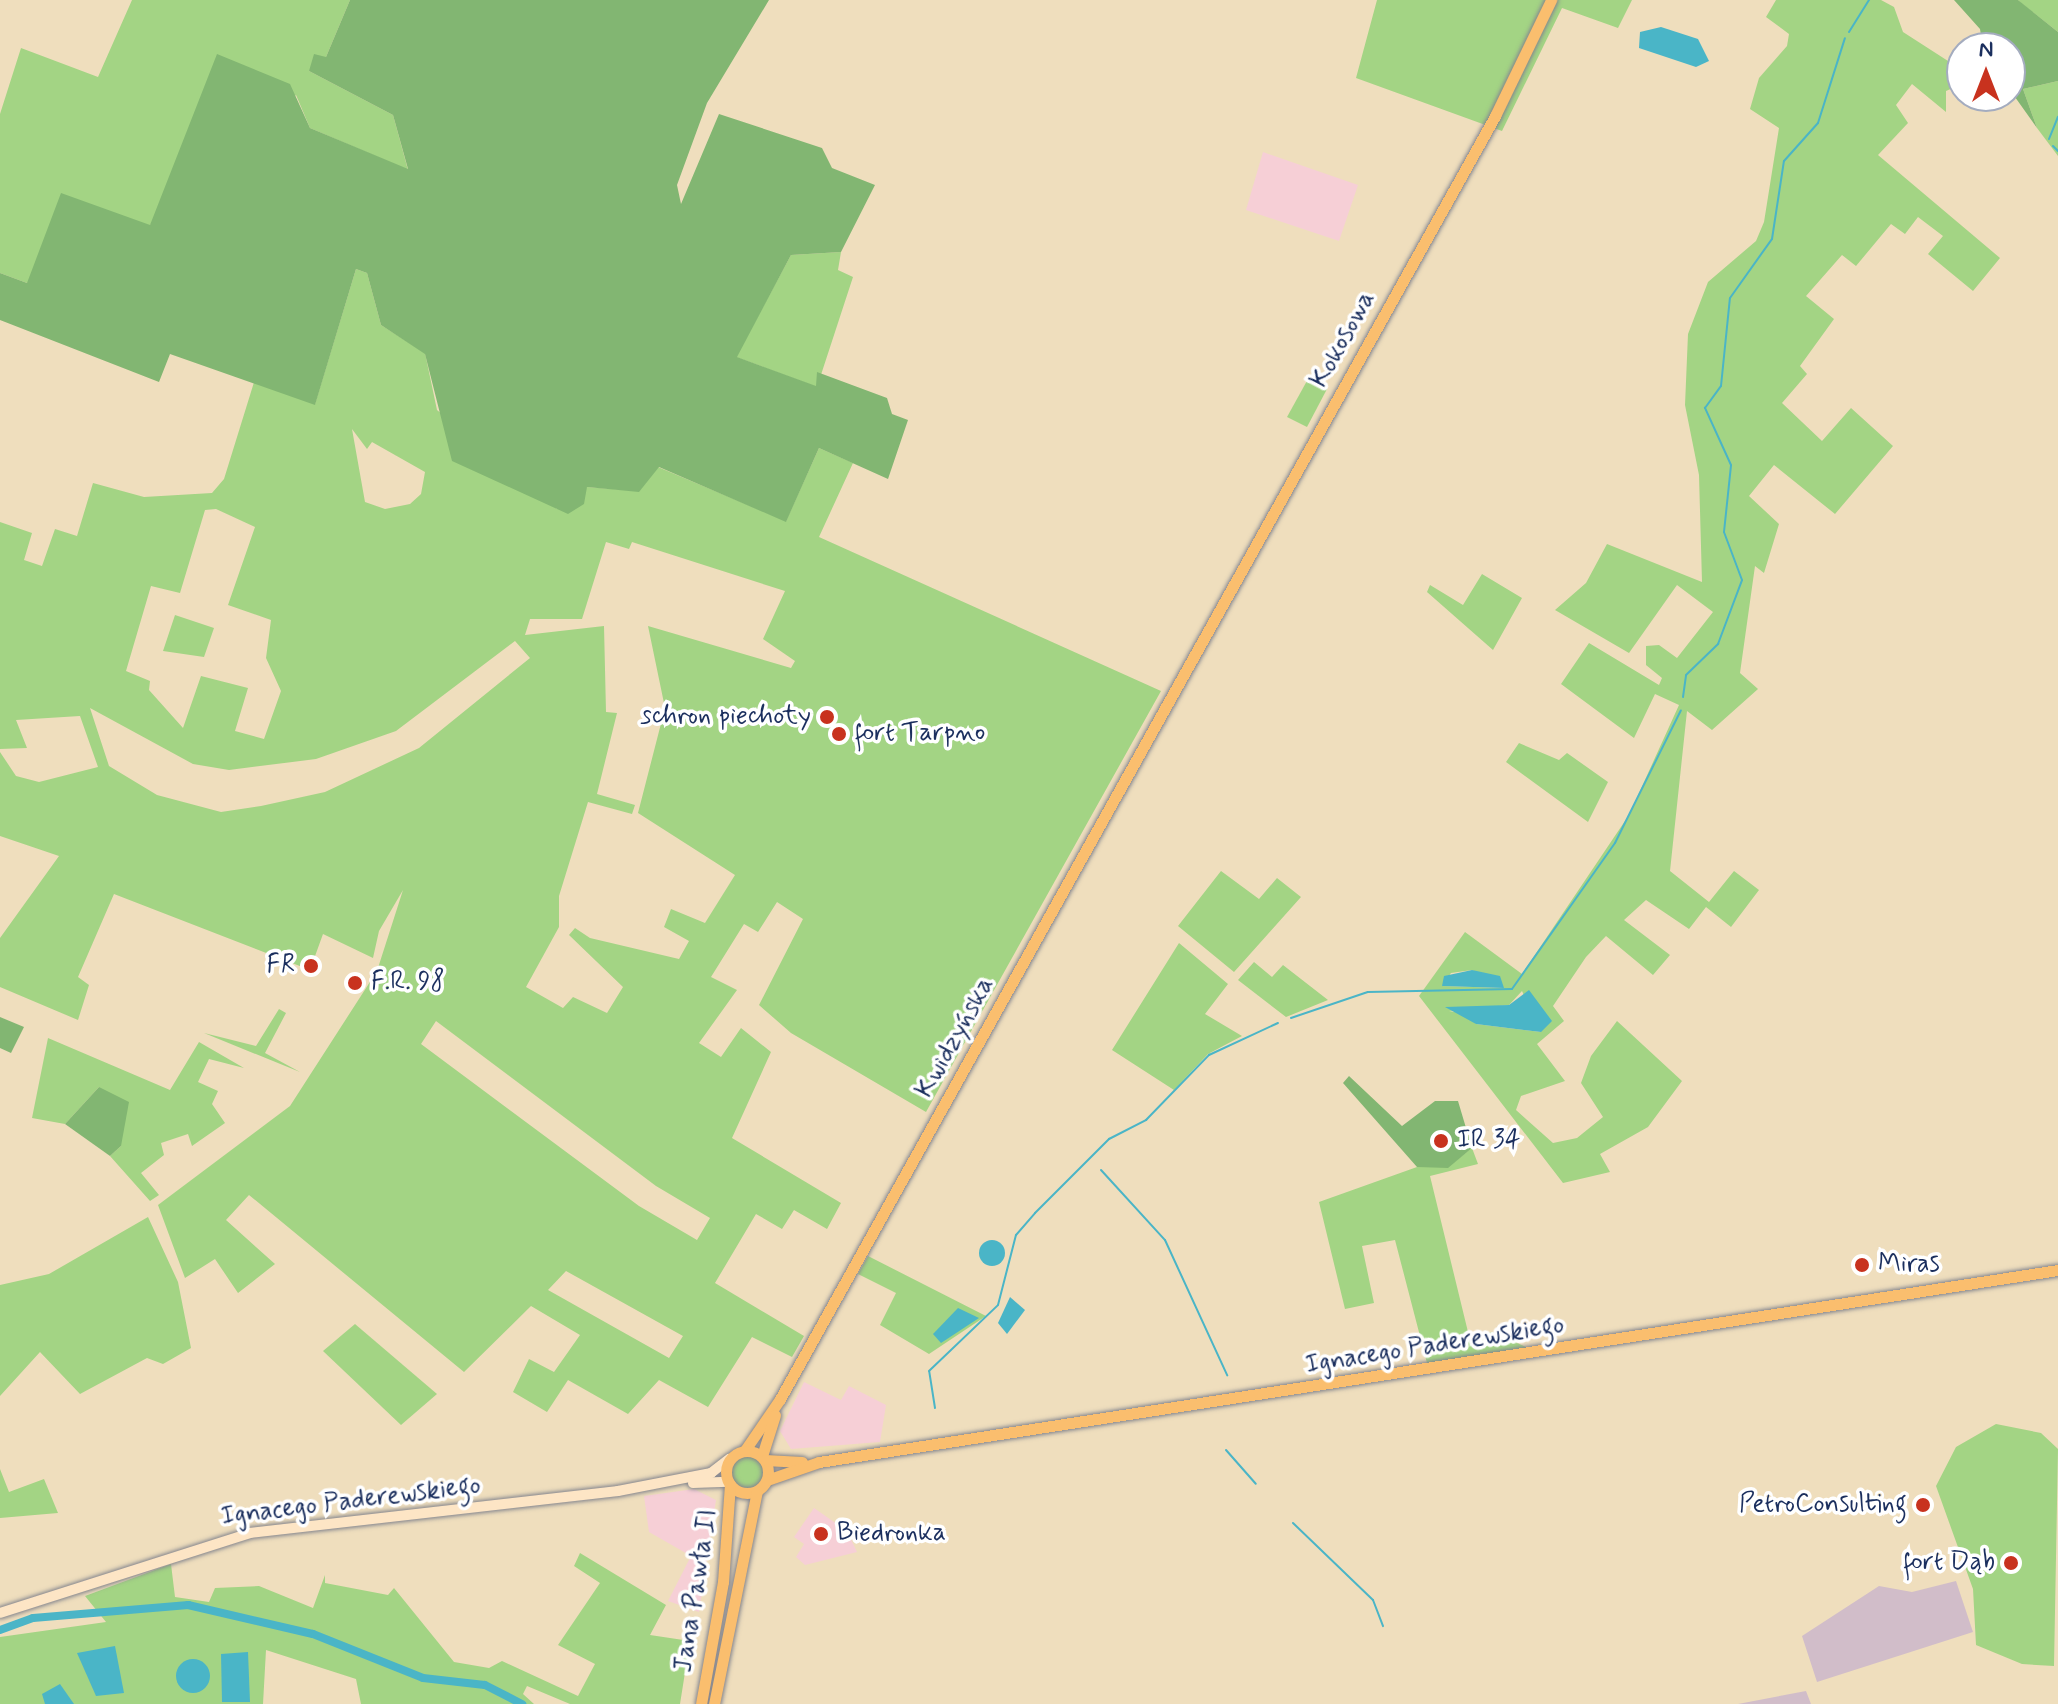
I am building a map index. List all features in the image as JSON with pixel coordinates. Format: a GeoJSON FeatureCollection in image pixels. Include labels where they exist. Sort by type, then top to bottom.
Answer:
{"type":"FeatureCollection","features":[{"type":"Feature","properties":{"kind":"main road","name":"Kokosowa"},"geometry":{"type":"LineString","coordinates":[[1170,699],[1495,116],[1551,0]]}},
{"type":"Feature","properties":{"kind":"main road","name":"Kwidzyńska"},"geometry":{"type":"LineString","coordinates":[[780,1399],[1170,699]]}},
{"type":"Feature","properties":{"kind":"main road","name":"Ignacego Paderewskiego"},"geometry":{"type":"LineString","coordinates":[[767,1480],[819,1462],[2058,1270]]}},
{"type":"Feature","properties":{"kind":"main road"},"geometry":{"type":"LineString","coordinates":[[780,1399],[764,1458],[767,1480],[757,1491],[729,1483],[729,1459],[745,1450],[780,1399]]}},
{"type":"Feature","properties":{"kind":"main road"},"geometry":{"type":"LineString","coordinates":[[745,1450],[764,1458]]}},
{"type":"Feature","properties":{"kind":"main road","name":"Ignacego Paderewskiego"},"geometry":{"type":"LineString","coordinates":[[764,1458],[819,1462]]}},
{"type":"Feature","properties":{"kind":"main road","name":"Ignacego Paderewskiego"},"geometry":{"type":"LineString","coordinates":[[671,1483],[711,1473],[729,1459]]}},
{"type":"Feature","properties":{"kind":"main road","name":"Ignacego Paderewskiego"},"geometry":{"type":"LineString","coordinates":[[0,1613],[253,1532],[671,1483],[729,1483]]}},
{"type":"Feature","properties":{"kind":"main road","name":"Jana Pawła II"},"geometry":{"type":"LineString","coordinates":[[701,1704],[723,1582],[729,1483]]}},
{"type":"Feature","properties":{"kind":"main road","name":"Jana Pawła II"},"geometry":{"type":"LineString","coordinates":[[714,1704],[757,1491]]}},
{"type":"Feature","properties":{"kind":"shaded area"},"geometry":{"type":"Polygon","coordinates":[[[1263,152],[1358,185],[1339,241],[1246,210],[1263,152]]]}},
{"type":"Feature","properties":{"kind":"shaded area"},"geometry":{"type":"Polygon","coordinates":[[[804,1382],[841,1400],[849,1386],[886,1405],[880,1442],[791,1449],[780,1431],[804,1382]]]}},
{"type":"Feature","properties":{"kind":"shaded area"},"geometry":{"type":"Polygon","coordinates":[[[694,1489],[716,1500],[699,1612],[668,1601],[691,1556],[649,1532],[644,1496],[694,1489]]]}},
{"type":"Feature","properties":{"kind":"shaded area","name":"Biedronka"},"geometry":{"type":"Polygon","coordinates":[[[814,1508],[847,1531],[857,1552],[805,1565],[796,1557],[804,1544],[794,1537],[814,1508]]]}},
{"type":"Feature","properties":{"kind":"shaded area"},"geometry":{"type":"Polygon","coordinates":[[[1956,1581],[1973,1632],[1817,1682],[1802,1636],[1879,1586],[1912,1592],[1956,1581]]]}},
{"type":"Feature","properties":{"kind":"shaded area"},"geometry":{"type":"Polygon","coordinates":[[[1806,1691],[1811,1704],[1738,1704],[1806,1691]]]}},
{"type":"Feature","properties":{"kind":"green space"},"geometry":{"type":"Polygon","coordinates":[[[132,0],[350,0],[326,57],[309,71],[393,115],[408,170],[310,128],[296,95],[150,225],[27,283],[0,273],[0,114],[21,48],[98,77],[132,0]]]}},
{"type":"Feature","properties":{"kind":"green space"},"geometry":{"type":"Polygon","coordinates":[[[350,0],[769,0],[707,103],[677,185],[681,204],[719,114],[822,148],[832,168],[875,185],[841,252],[791,255],[737,357],[816,386],[817,372],[887,398],[892,414],[908,420],[888,479],[819,448],[786,522],[659,467],[639,492],[587,487],[584,504],[568,514],[452,461],[425,354],[381,325],[367,273],[356,269],[315,405],[170,354],[159,382],[0,320],[0,273],[27,283],[61,193],[150,225],[217,54],[290,84],[310,128],[408,169],[393,115],[309,71],[314,54],[326,57],[350,0]]]}},
{"type":"Feature","properties":{"kind":"green space"},"geometry":{"type":"Polygon","coordinates":[[[1377,0],[1632,0],[1618,28],[1562,8],[1502,131],[1356,78],[1377,0]]]}},
{"type":"Feature","properties":{"kind":"green space"},"geometry":{"type":"Polygon","coordinates":[[[1776,0],[1881,0],[1894,7],[1903,32],[1946,60],[1946,112],[1912,84],[1896,105],[1908,123],[1878,155],[2000,258],[1973,291],[1928,254],[1943,236],[1918,217],[1905,234],[1891,224],[1856,266],[1842,255],[1806,296],[1834,319],[1800,366],[1807,374],[1782,403],[1822,441],[1851,408],[1893,446],[1835,514],[1774,465],[1749,496],[1779,524],[1764,573],[1755,566],[1740,673],[1758,689],[1712,730],[1687,711],[1670,871],[1709,902],[1734,871],[1759,890],[1731,927],[1706,907],[1689,929],[1646,900],[1624,920],[1670,955],[1653,975],[1606,936],[1586,957],[1553,1006],[1564,1021],[1537,1044],[1565,1081],[1521,1096],[1516,1110],[1553,1143],[1577,1138],[1603,1117],[1581,1083],[1591,1056],[1617,1021],[1682,1081],[1648,1127],[1600,1154],[1610,1172],[1563,1183],[1419,996],[1465,932],[1522,974],[1629,815],[1679,705],[1655,694],[1634,738],[1561,684],[1589,643],[1659,685],[1662,678],[1646,665],[1646,646],[1659,645],[1677,658],[1713,612],[1677,585],[1629,653],[1555,610],[1586,583],[1607,544],[1702,582],[1699,475],[1685,405],[1688,334],[1708,282],[1756,241],[1764,222],[1779,128],[1750,109],[1759,78],[1787,46],[1789,34],[1766,17],[1776,0]],[[1472,970],[1451,973],[1442,986],[1504,988],[1472,970]],[[1522,991],[1509,1005],[1449,1011],[1472,1015],[1476,1024],[1541,1032],[1522,991]]]}},
{"type":"Feature","properties":{"kind":"green space"},"geometry":{"type":"Polygon","coordinates":[[[1954,0],[2018,0],[2058,32],[2058,81],[2026,88],[2026,32],[1980,32],[1954,0]]]}},
{"type":"Feature","properties":{"kind":"green space"},"geometry":{"type":"Polygon","coordinates":[[[2018,0],[2058,0],[2058,32],[2021,3],[2018,0]]]}},
{"type":"Feature","properties":{"kind":"green space"},"geometry":{"type":"Polygon","coordinates":[[[2058,81],[2058,156],[2037,128],[2026,97],[2026,88],[2058,81]]]}},
{"type":"Feature","properties":{"kind":"green space"},"geometry":{"type":"Polygon","coordinates":[[[2026,97],[2037,128],[2026,112],[2026,97]]]}},
{"type":"Feature","properties":{"kind":"green space"},"geometry":{"type":"Polygon","coordinates":[[[841,252],[838,270],[853,277],[817,387],[736,357],[791,255],[841,252]]]}},
{"type":"Feature","properties":{"kind":"green space"},"geometry":{"type":"Polygon","coordinates":[[[356,269],[367,273],[381,325],[425,353],[437,410],[557,509],[587,487],[639,491],[658,467],[786,521],[819,448],[853,463],[819,537],[1161,691],[926,1112],[791,1033],[759,1005],[803,919],[777,902],[758,932],[744,924],[711,977],[737,990],[699,1043],[721,1057],[741,1028],[771,1052],[732,1138],[841,1203],[827,1229],[794,1210],[782,1229],[756,1214],[715,1283],[804,1336],[792,1357],[752,1337],[708,1407],[659,1380],[628,1414],[568,1380],[547,1412],[513,1392],[529,1359],[554,1372],[580,1335],[531,1306],[464,1372],[249,1195],[226,1220],[275,1264],[238,1293],[215,1259],[185,1278],[158,1205],[290,1106],[377,971],[403,890],[379,931],[373,958],[323,934],[310,970],[114,894],[78,977],[89,985],[78,1020],[0,987],[0,938],[59,856],[0,836],[0,752],[16,776],[39,782],[98,767],[80,716],[16,720],[27,748],[0,749],[0,522],[32,533],[24,560],[42,566],[55,529],[77,536],[93,483],[144,497],[212,493],[224,479],[255,379],[315,404],[356,269]],[[352,429],[365,502],[385,509],[410,504],[421,494],[425,472],[372,442],[367,449],[352,429]],[[216,509],[205,510],[180,593],[151,586],[126,671],[150,681],[149,690],[183,728],[201,676],[248,688],[235,731],[264,739],[281,691],[266,658],[271,620],[228,605],[255,527],[216,509]],[[606,542],[582,619],[530,619],[525,635],[604,626],[606,712],[617,713],[597,794],[635,805],[632,814],[588,802],[559,896],[559,927],[526,987],[563,1008],[573,997],[607,1013],[623,987],[569,935],[575,928],[590,938],[679,959],[689,941],[664,927],[671,909],[705,923],[735,875],[638,813],[665,708],[648,626],[791,668],[795,661],[763,639],[785,591],[632,542],[629,549],[606,542]],[[515,641],[396,731],[316,759],[229,770],[193,764],[90,708],[109,766],[157,795],[221,812],[325,792],[419,748],[530,658],[515,641]],[[436,1021],[421,1044],[639,1206],[697,1240],[710,1218],[656,1186],[436,1021]],[[566,1271],[548,1290],[669,1358],[683,1336],[566,1271]]]}},
{"type":"Feature","properties":{"kind":"green space"},"geometry":{"type":"Polygon","coordinates":[[[1308,379],[1327,389],[1307,427],[1287,417],[1308,379]]]}},
{"type":"Feature","properties":{"kind":"green space"},"geometry":{"type":"Polygon","coordinates":[[[1482,574],[1522,598],[1493,650],[1427,592],[1430,585],[1463,605],[1482,574]]]}},
{"type":"Feature","properties":{"kind":"green space"},"geometry":{"type":"Polygon","coordinates":[[[175,615],[214,628],[204,657],[163,651],[175,615]]]}},
{"type":"Feature","properties":{"kind":"green space"},"geometry":{"type":"Polygon","coordinates":[[[1519,743],[1559,760],[1567,753],[1608,782],[1588,822],[1506,762],[1519,743]]]}},
{"type":"Feature","properties":{"kind":"green space"},"geometry":{"type":"Polygon","coordinates":[[[1221,871],[1259,899],[1277,878],[1301,897],[1234,972],[1178,926],[1221,871]]]}},
{"type":"Feature","properties":{"kind":"green space"},"geometry":{"type":"Polygon","coordinates":[[[1179,943],[1228,984],[1205,1014],[1242,1036],[1208,1054],[1174,1090],[1112,1050],[1179,943]]]}},
{"type":"Feature","properties":{"kind":"green space"},"geometry":{"type":"Polygon","coordinates":[[[1254,962],[1272,977],[1283,965],[1328,1000],[1286,1017],[1238,980],[1254,962]]]}},
{"type":"Feature","properties":{"kind":"green space"},"geometry":{"type":"Polygon","coordinates":[[[279,1009],[286,1013],[265,1053],[300,1072],[204,1033],[256,1046],[279,1009]]]}},
{"type":"Feature","properties":{"kind":"green space"},"geometry":{"type":"Polygon","coordinates":[[[0,1017],[24,1027],[11,1053],[0,1048],[0,1017]]]}},
{"type":"Feature","properties":{"kind":"green space"},"geometry":{"type":"Polygon","coordinates":[[[48,1038],[170,1090],[199,1042],[244,1068],[209,1059],[198,1082],[218,1091],[212,1104],[225,1123],[192,1146],[188,1134],[161,1143],[164,1155],[141,1173],[159,1195],[150,1201],[110,1156],[121,1146],[99,1087],[65,1124],[32,1118],[48,1038]]]}},
{"type":"Feature","properties":{"kind":"green space"},"geometry":{"type":"Polygon","coordinates":[[[1349,1076],[1402,1126],[1435,1101],[1458,1101],[1472,1148],[1448,1168],[1417,1167],[1343,1083],[1349,1076]]]}},
{"type":"Feature","properties":{"kind":"green space"},"geometry":{"type":"Polygon","coordinates":[[[99,1087],[129,1102],[121,1146],[110,1156],[65,1124],[99,1087]]]}},
{"type":"Feature","properties":{"kind":"green space"},"geometry":{"type":"Polygon","coordinates":[[[1472,1148],[1478,1164],[1430,1176],[1469,1336],[1493,1332],[1528,1348],[1427,1363],[1395,1240],[1362,1246],[1374,1303],[1345,1309],[1319,1202],[1417,1167],[1448,1167],[1472,1148]]]}},
{"type":"Feature","properties":{"kind":"green space"},"geometry":{"type":"Polygon","coordinates":[[[148,1217],[178,1282],[191,1348],[163,1364],[147,1358],[80,1394],[40,1352],[0,1396],[0,1285],[49,1274],[148,1217]]]}},
{"type":"Feature","properties":{"kind":"green space"},"geometry":{"type":"Polygon","coordinates":[[[868,1256],[986,1316],[929,1354],[880,1325],[896,1293],[858,1274],[868,1256]]]}},
{"type":"Feature","properties":{"kind":"green space"},"geometry":{"type":"Polygon","coordinates":[[[355,1324],[437,1394],[401,1425],[323,1351],[355,1324]]]}},
{"type":"Feature","properties":{"kind":"green space","name":"fort Dąb"},"geometry":{"type":"Polygon","coordinates":[[[1996,1424],[2041,1433],[2058,1449],[2054,1666],[2022,1664],[1976,1645],[1973,1589],[1936,1486],[1956,1447],[1996,1424]]]}},
{"type":"Feature","properties":{"kind":"green space"},"geometry":{"type":"Polygon","coordinates":[[[746,1455],[758,1460],[763,1472],[758,1484],[746,1489],[734,1484],[729,1472],[734,1460],[746,1455]]]}},
{"type":"Feature","properties":{"kind":"green space"},"geometry":{"type":"Polygon","coordinates":[[[0,1469],[9,1492],[44,1479],[58,1513],[0,1518],[0,1469]]]}},
{"type":"Feature","properties":{"kind":"green space"},"geometry":{"type":"Polygon","coordinates":[[[580,1553],[666,1605],[650,1635],[690,1641],[680,1704],[570,1704],[527,1686],[523,1694],[534,1704],[361,1704],[356,1679],[266,1650],[263,1704],[0,1704],[0,1637],[106,1622],[85,1596],[171,1564],[175,1597],[209,1602],[215,1588],[259,1586],[313,1608],[325,1575],[325,1583],[388,1595],[394,1588],[454,1662],[489,1668],[502,1661],[578,1696],[595,1664],[558,1645],[600,1583],[574,1566],[580,1553]]]}},
{"type":"Feature","properties":{"kind":"water"},"geometry":{"type":"Polygon","coordinates":[[[1661,27],[1698,39],[1709,61],[1696,67],[1639,48],[1640,32],[1661,27]]]}},
{"type":"Feature","properties":{"kind":"water"},"geometry":{"type":"Polygon","coordinates":[[[1472,970],[1500,976],[1504,988],[1442,986],[1444,976],[1472,970]]]}},
{"type":"Feature","properties":{"kind":"water"},"geometry":{"type":"Polygon","coordinates":[[[1529,990],[1552,1021],[1541,1032],[1476,1024],[1445,1007],[1509,1005],[1529,990]]]}},
{"type":"Feature","properties":{"kind":"water"},"geometry":{"type":"Polygon","coordinates":[[[992,1240],[1001,1244],[1005,1253],[1001,1262],[992,1266],[983,1262],[979,1253],[983,1244],[992,1240]]]}},
{"type":"Feature","properties":{"kind":"water"},"geometry":{"type":"Polygon","coordinates":[[[1010,1297],[1025,1310],[1007,1334],[998,1323],[1010,1297]]]}},
{"type":"Feature","properties":{"kind":"water"},"geometry":{"type":"Polygon","coordinates":[[[958,1308],[979,1318],[941,1343],[933,1334],[958,1308]]]}},
{"type":"Feature","properties":{"kind":"water"},"geometry":{"type":"Polygon","coordinates":[[[115,1646],[124,1693],[96,1696],[77,1653],[115,1646]]]}},
{"type":"Feature","properties":{"kind":"water"},"geometry":{"type":"Polygon","coordinates":[[[248,1652],[250,1702],[222,1702],[221,1654],[248,1652]]]}},
{"type":"Feature","properties":{"kind":"water"},"geometry":{"type":"Polygon","coordinates":[[[193,1659],[205,1664],[210,1676],[205,1688],[193,1693],[181,1688],[176,1676],[181,1664],[193,1659]]]}},
{"type":"Feature","properties":{"kind":"water"},"geometry":{"type":"Polygon","coordinates":[[[60,1684],[74,1704],[45,1704],[42,1694],[60,1684]]]}},
{"type":"Feature","properties":{"kind":"waterway"},"geometry":{"type":"LineString","coordinates":[[1849,32],[1869,0]]}},
{"type":"Feature","properties":{"kind":"waterway"},"geometry":{"type":"LineString","coordinates":[[1683,697],[1686,675],[1718,644],[1742,580],[1724,532],[1731,465],[1705,408],[1721,386],[1730,298],[1772,239],[1784,161],[1818,123],[1845,38]]}},
{"type":"Feature","properties":{"kind":"waterway"},"geometry":{"type":"LineString","coordinates":[[2049,139],[2058,117]]}},
{"type":"Feature","properties":{"kind":"waterway"},"geometry":{"type":"LineString","coordinates":[[2053,146],[2058,151]]}},
{"type":"Feature","properties":{"kind":"waterway"},"geometry":{"type":"LineString","coordinates":[[1291,1018],[1368,992],[1512,989],[1615,843],[1681,710]]}},
{"type":"Feature","properties":{"kind":"waterway"},"geometry":{"type":"LineString","coordinates":[[935,1408],[929,1371],[998,1305],[1016,1235],[1035,1213],[1109,1139],[1146,1120],[1209,1055],[1278,1023]]}},
{"type":"Feature","properties":{"kind":"waterway"},"geometry":{"type":"LineString","coordinates":[[1101,1170],[1165,1240],[1227,1375]]}},
{"type":"Feature","properties":{"kind":"waterway"},"geometry":{"type":"LineString","coordinates":[[1226,1450],[1256,1484]]}},
{"type":"Feature","properties":{"kind":"waterway"},"geometry":{"type":"LineString","coordinates":[[1293,1523],[1373,1600],[1383,1626]]}},
{"type":"Feature","properties":{"kind":"waterway"},"geometry":{"type":"LineString","coordinates":[[0,1630],[33,1618],[188,1605],[313,1634],[423,1678],[485,1685],[522,1704]]}},
{"type":"Feature","properties":{"kind":"place","name":"schron piechoty"},"geometry":{"type":"Point","coordinates":[827,717]}},
{"type":"Feature","properties":{"kind":"place","name":"fort Tarpno"},"geometry":{"type":"Point","coordinates":[839,734]}},
{"type":"Feature","properties":{"kind":"place","name":"FR"},"geometry":{"type":"Point","coordinates":[311,966]}},
{"type":"Feature","properties":{"kind":"place","name":"F.R. 98"},"geometry":{"type":"Point","coordinates":[355,983]}},
{"type":"Feature","properties":{"kind":"place","name":"IR 34"},"geometry":{"type":"Point","coordinates":[1441,1141]}},
{"type":"Feature","properties":{"kind":"place","name":"Miras"},"geometry":{"type":"Point","coordinates":[1862,1265]}},
{"type":"Feature","properties":{"kind":"place","name":"PetroConsulting"},"geometry":{"type":"Point","coordinates":[1923,1505]}},
{"type":"Feature","properties":{"kind":"place","name":"Biedronka"},"geometry":{"type":"Point","coordinates":[821,1534]}},
{"type":"Feature","properties":{"kind":"place","name":"fort Dąb"},"geometry":{"type":"Point","coordinates":[2011,1563]}}]}
